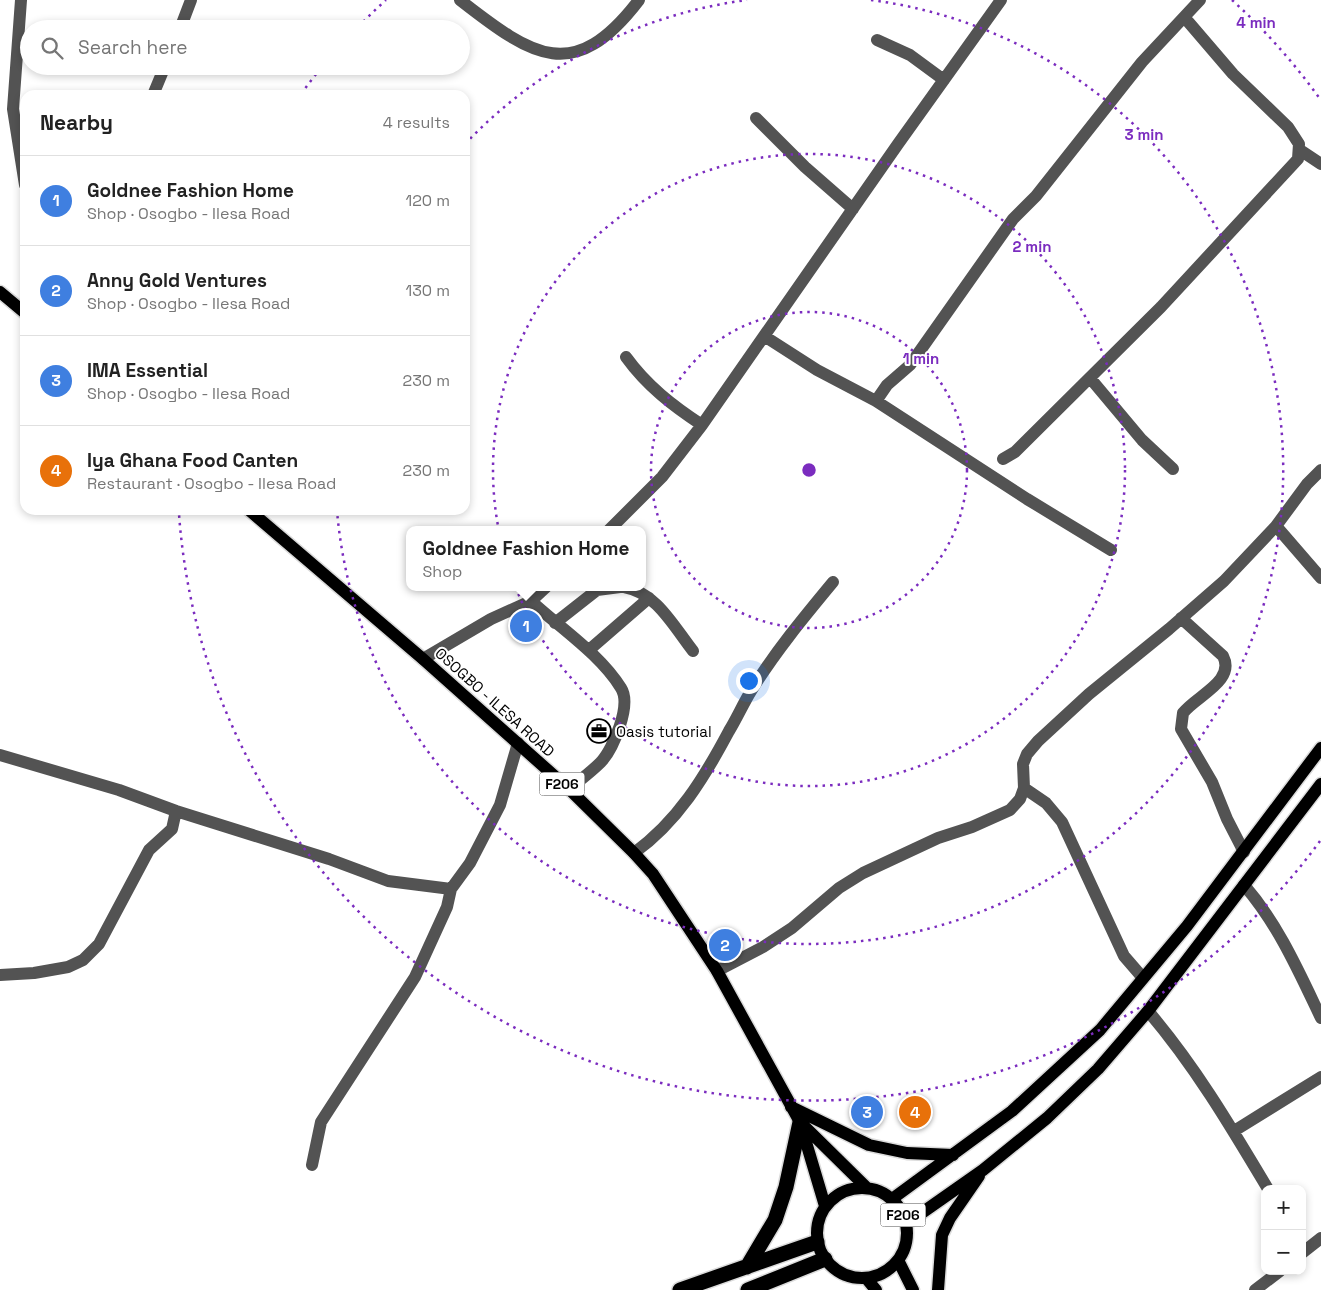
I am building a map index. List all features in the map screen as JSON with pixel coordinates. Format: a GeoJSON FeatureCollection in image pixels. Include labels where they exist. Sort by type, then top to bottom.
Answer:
{"type":"FeatureCollection","features":[{"type":"Feature","properties":{"kind":"highway"},"geometry":{"type":"LineString","coordinates":[[747,1267],[775,1220],[786,1187],[800,1122]]}},
{"type":"Feature","properties":{"kind":"highway"},"geometry":{"type":"LineString","coordinates":[[680,1290],[817,1242]]}},
{"type":"Feature","properties":{"kind":"highway"},"geometry":{"type":"LineString","coordinates":[[748,1290],[825,1259]]}},
{"type":"Feature","properties":{"kind":"main road"},"geometry":{"type":"LineString","coordinates":[[0,292],[20,309]]}},
{"type":"Feature","properties":{"kind":"main road","name":"OSOGBO - ILESA ROAD"},"geometry":{"type":"LineString","coordinates":[[255,515],[518,743],[569,789],[634,853],[653,874],[717,971],[800,1122],[867,1188]]}},
{"type":"Feature","properties":{"kind":"main road"},"geometry":{"type":"LineString","coordinates":[[892,1200],[1012,1111],[1100,1030],[1244,852],[1321,748]]}},
{"type":"Feature","properties":{"kind":"main road"},"geometry":{"type":"LineString","coordinates":[[906,1224],[983,1170],[1047,1118],[1086,1081],[1148,1011],[1321,784]]}},
{"type":"Feature","properties":{"kind":"main road"},"geometry":{"type":"LineString","coordinates":[[790,1106],[869,1145],[907,1153],[953,1155]]}},
{"type":"Feature","properties":{"kind":"main road","name":"OSOGBO - ILESA ROAD"},"geometry":{"type":"LineString","coordinates":[[800,1122],[825,1206]]}},
{"type":"Feature","properties":{"kind":"main road"},"geometry":{"type":"LineString","coordinates":[[938,1290],[942,1235],[950,1218],[983,1170]]}},
{"type":"Feature","properties":{"kind":"main road","name":"F206"},"geometry":{"type":"LineString","coordinates":[[825,1206],[839,1194],[848,1190],[867,1188],[885,1194],[903,1215],[906,1224],[906,1242],[898,1260]]}},
{"type":"Feature","properties":{"kind":"main road"},"geometry":{"type":"LineString","coordinates":[[825,1206],[817,1223],[817,1242],[825,1259],[831,1266],[847,1276],[866,1278],[884,1272],[898,1260],[913,1290]]}},
{"type":"Feature","properties":{"kind":"main road"},"geometry":{"type":"LineString","coordinates":[[866,1278],[876,1290]]}},
{"type":"Feature","properties":{"kind":"street"},"geometry":{"type":"LineString","coordinates":[[20,153],[13,109],[21,0]]}},
{"type":"Feature","properties":{"kind":"street"},"geometry":{"type":"LineString","coordinates":[[184,20],[192,0]]}},
{"type":"Feature","properties":{"kind":"street"},"geometry":{"type":"LineString","coordinates":[[460,0],[534,49],[572,54],[588,49],[603,40],[639,0]]}},
{"type":"Feature","properties":{"kind":"street"},"geometry":{"type":"LineString","coordinates":[[613,526],[662,477],[702,425],[1001,0]]}},
{"type":"Feature","properties":{"kind":"street"},"geometry":{"type":"LineString","coordinates":[[876,401],[887,385],[910,365],[1013,220],[1036,196],[1142,62],[1200,0]]}},
{"type":"Feature","properties":{"kind":"street"},"geometry":{"type":"LineString","coordinates":[[1003,459],[1015,452],[1161,307],[1298,158],[1299,144],[1288,127],[1233,74],[1185,18]]}},
{"type":"Feature","properties":{"kind":"street"},"geometry":{"type":"LineString","coordinates":[[877,40],[910,54],[944,80]]}},
{"type":"Feature","properties":{"kind":"street"},"geometry":{"type":"LineString","coordinates":[[155,90],[161,75]]}},
{"type":"Feature","properties":{"kind":"street"},"geometry":{"type":"LineString","coordinates":[[756,118],[805,167],[853,209]]}},
{"type":"Feature","properties":{"kind":"street"},"geometry":{"type":"LineString","coordinates":[[1300,150],[1321,164]]}},
{"type":"Feature","properties":{"kind":"street"},"geometry":{"type":"LineString","coordinates":[[764,336],[817,370],[876,401],[1111,550]]}},
{"type":"Feature","properties":{"kind":"street"},"geometry":{"type":"LineString","coordinates":[[626,357],[641,378],[674,406],[702,425]]}},
{"type":"Feature","properties":{"kind":"street"},"geometry":{"type":"LineString","coordinates":[[1090,378],[1142,440],[1173,469]]}},
{"type":"Feature","properties":{"kind":"street"},"geometry":{"type":"LineString","coordinates":[[717,971],[763,947],[792,928],[838,888],[863,873],[938,838],[972,827],[1010,810],[1020,799],[1024,788],[1023,764],[1027,754],[1038,741],[1089,694],[1224,581],[1276,526],[1307,484],[1321,470]]}},
{"type":"Feature","properties":{"kind":"street"},"geometry":{"type":"LineString","coordinates":[[1276,526],[1321,578]]}},
{"type":"Feature","properties":{"kind":"street"},"geometry":{"type":"LineString","coordinates":[[634,853],[669,824],[685,803],[709,768],[749,692],[776,652],[833,582]]}},
{"type":"Feature","properties":{"kind":"street"},"geometry":{"type":"LineString","coordinates":[[423,659],[491,619],[531,601],[542,591]]}},
{"type":"Feature","properties":{"kind":"street"},"geometry":{"type":"LineString","coordinates":[[555,623],[596,591]]}},
{"type":"Feature","properties":{"kind":"street"},"geometry":{"type":"LineString","coordinates":[[637,591],[649,598],[664,613],[692,651]]}},
{"type":"Feature","properties":{"kind":"street"},"geometry":{"type":"LineString","coordinates":[[589,650],[649,598]]}},
{"type":"Feature","properties":{"kind":"street"},"geometry":{"type":"LineString","coordinates":[[531,601],[589,650],[623,689],[623,711],[620,728],[602,761],[569,789]]}},
{"type":"Feature","properties":{"kind":"street"},"geometry":{"type":"LineString","coordinates":[[1181,618],[1223,656],[1226,662],[1227,669],[1221,679],[1183,713],[1181,729],[1212,782],[1227,819],[1244,852]]}},
{"type":"Feature","properties":{"kind":"street"},"geometry":{"type":"LineString","coordinates":[[312,1165],[321,1122],[415,977],[447,907],[451,889],[470,862],[500,805],[518,743]]}},
{"type":"Feature","properties":{"kind":"street"},"geometry":{"type":"LineString","coordinates":[[0,755],[119,790],[176,812],[328,859],[388,881],[451,889]]}},
{"type":"Feature","properties":{"kind":"street"},"geometry":{"type":"LineString","coordinates":[[1024,788],[1046,803],[1062,822],[1124,956],[1143,978]]}},
{"type":"Feature","properties":{"kind":"street"},"geometry":{"type":"LineString","coordinates":[[0,975],[34,973],[68,967],[83,960],[99,944],[149,850],[172,829],[176,812]]}},
{"type":"Feature","properties":{"kind":"street"},"geometry":{"type":"LineString","coordinates":[[1244,885],[1264,910],[1285,945],[1321,1018]]}},
{"type":"Feature","properties":{"kind":"street"},"geometry":{"type":"LineString","coordinates":[[1148,1011],[1175,1044],[1234,1131],[1266,1185]]}},
{"type":"Feature","properties":{"kind":"street"},"geometry":{"type":"LineString","coordinates":[[1234,1131],[1321,1076]]}},
{"type":"Feature","properties":{"kind":"street"},"geometry":{"type":"LineString","coordinates":[[1306,1250],[1321,1238]]}},
{"type":"Feature","properties":{"kind":"street"},"geometry":{"type":"LineString","coordinates":[[1255,1290],[1275,1275]]}},
{"type":"Feature","properties":{"kind":"place","name":"Goldnee Fashion Home"},"geometry":{"type":"Point","coordinates":[526,626]}},
{"type":"Feature","properties":{"kind":"place","name":"Oasis tutorial"},"geometry":{"type":"Point","coordinates":[599,731]}},
{"type":"Feature","properties":{"kind":"place","name":"Anny Gold Ventures"},"geometry":{"type":"Point","coordinates":[725,945]}},
{"type":"Feature","properties":{"kind":"place","name":"IMA Essential"},"geometry":{"type":"Point","coordinates":[867,1112]}},
{"type":"Feature","properties":{"kind":"place","name":"Iya Ghana Food Canten"},"geometry":{"type":"Point","coordinates":[915,1112]}}]}
